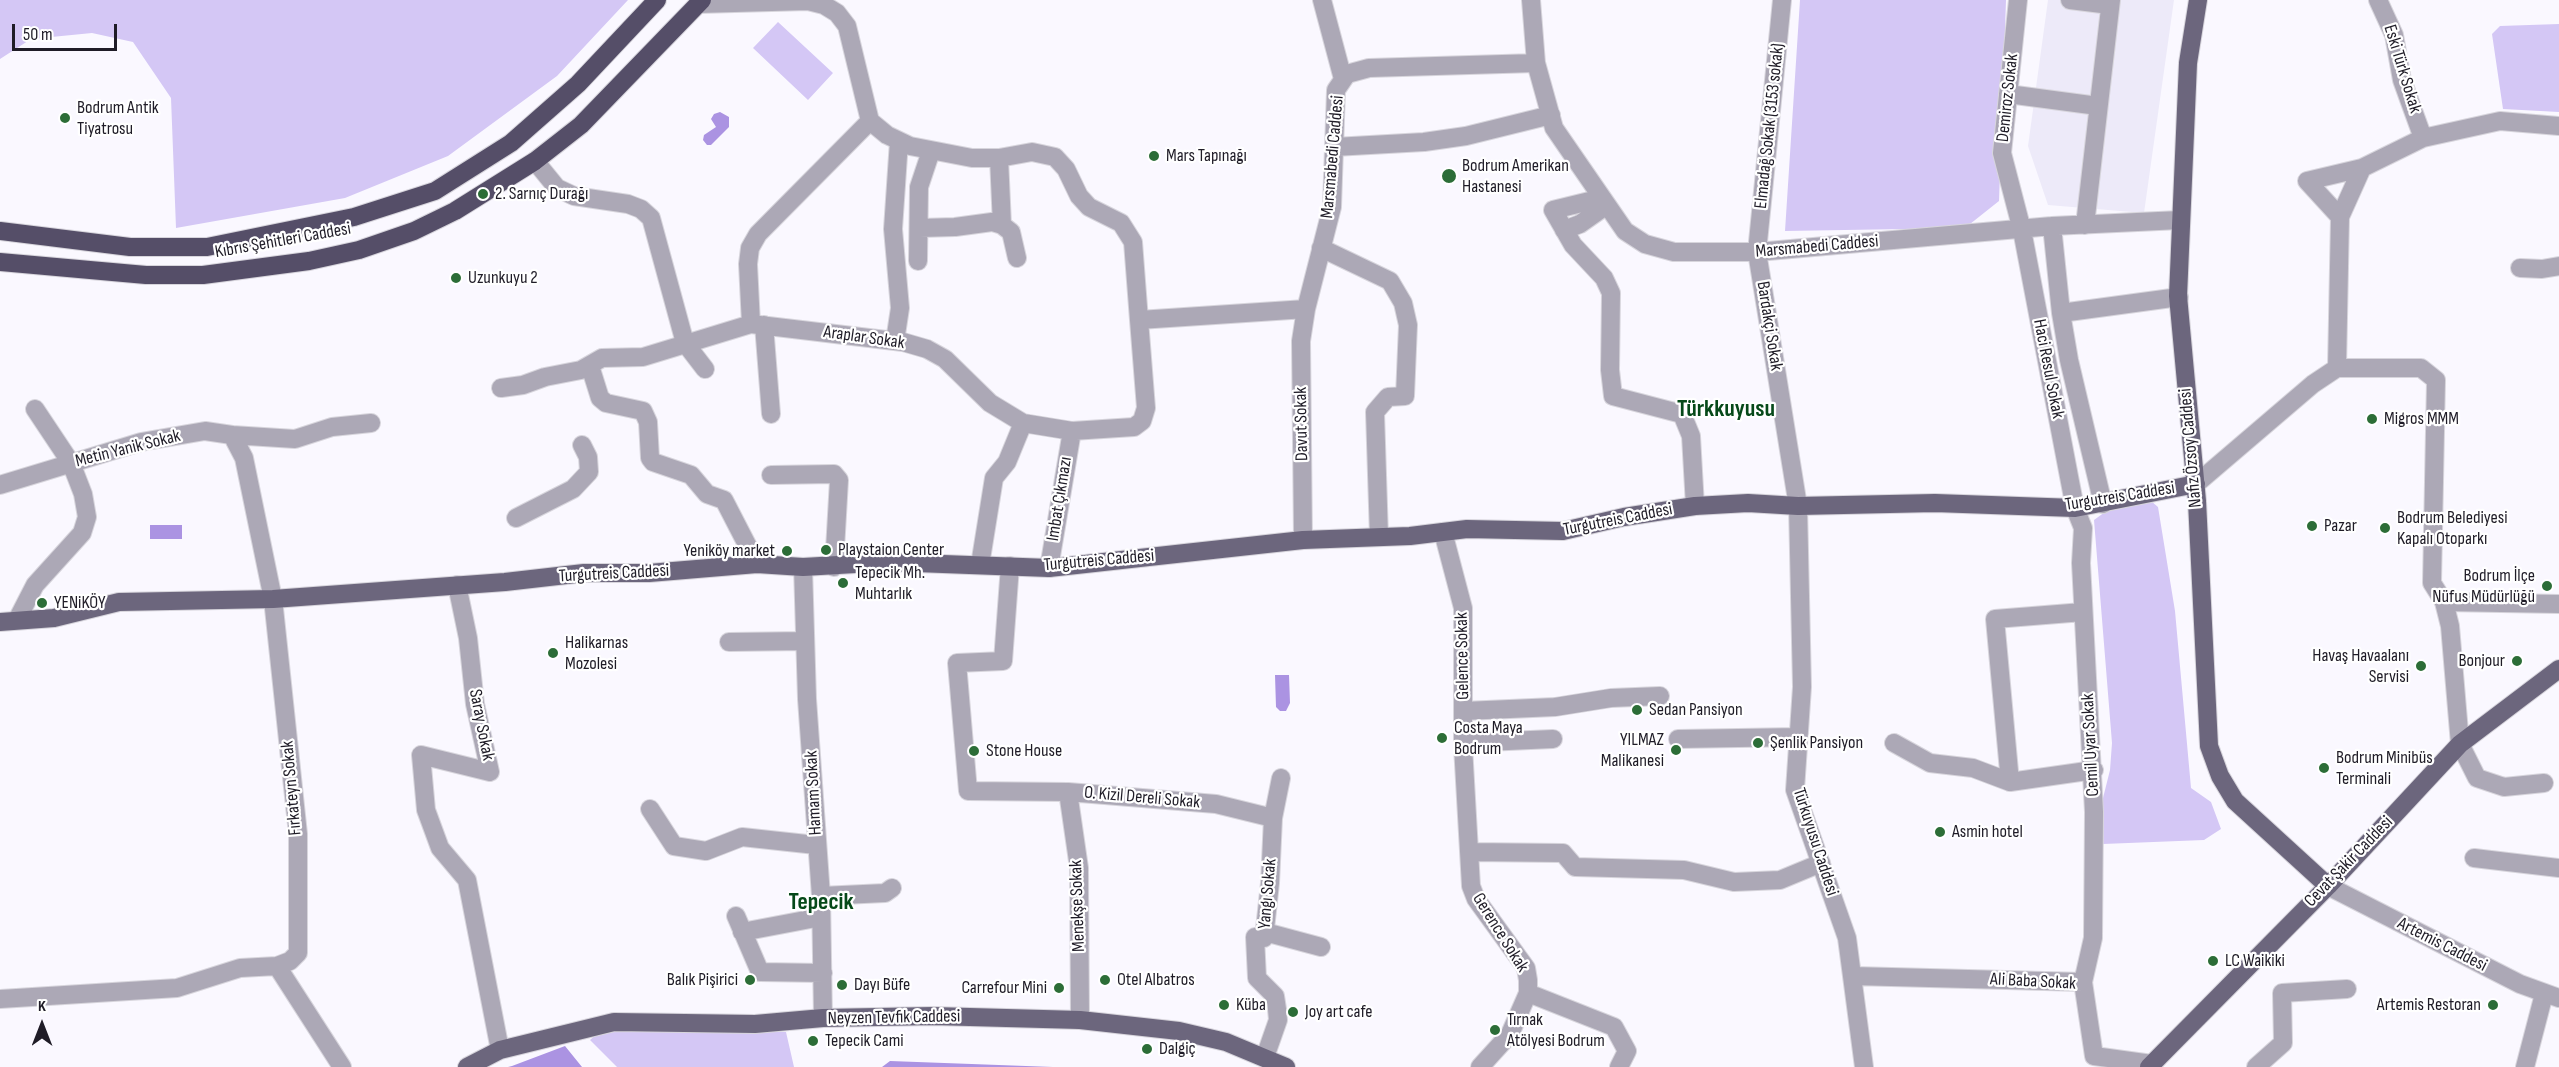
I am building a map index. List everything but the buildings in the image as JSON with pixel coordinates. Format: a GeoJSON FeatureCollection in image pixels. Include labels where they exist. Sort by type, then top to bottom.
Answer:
{"type":"FeatureCollection","features":[{"type":"Feature","properties":{"kind":"highway","name":"Kıbrıs Şehitleri Caddesi"},"geometry":{"type":"LineString","coordinates":[[0,231],[130,247],[207,247],[354,216],[435,191],[511,142],[578,84],[657,0]]}},
{"type":"Feature","properties":{"kind":"highway","name":"Kıbrıs Şehitleri Caddesi"},"geometry":{"type":"LineString","coordinates":[[0,262],[146,275],[203,275],[309,261],[359,250],[414,231],[455,211],[535,161],[581,125],[700,2]]}},
{"type":"Feature","properties":{"kind":"main road","name":"Nafiz Özsoy Caddesi"},"geometry":{"type":"LineString","coordinates":[[2198,0],[2188,63],[2180,220],[2179,297],[2189,429],[2196,484],[2209,746],[2220,776],[2235,801],[2328,886]]}},
{"type":"Feature","properties":{"kind":"main road","name":"Turgutreis Caddesi"},"geometry":{"type":"LineString","coordinates":[[9,621],[54,618],[119,602],[273,599],[584,573],[649,573],[757,564],[834,567],[890,562],[1049,568],[1303,540],[1379,537],[1467,529],[1563,531],[1624,517],[1695,506],[1748,503],[1798,506],[1935,503],[2074,508],[2196,484]]}},
{"type":"Feature","properties":{"kind":"main road","name":"Cevat Şakir Caddesi"},"geometry":{"type":"LineString","coordinates":[[2151,1065],[2328,886],[2460,744],[2559,669]]}},
{"type":"Feature","properties":{"kind":"main road","name":"Neyzen Tevfik Caddesi"},"geometry":{"type":"LineString","coordinates":[[467,1067],[500,1050],[614,1022],[755,1024],[823,1018],[933,1016],[1080,1020],[1179,1031],[1226,1042],[1286,1067]]}},
{"type":"Feature","properties":{"kind":"street"},"geometry":{"type":"LineString","coordinates":[[1322,0],[1343,80]]}},
{"type":"Feature","properties":{"kind":"street"},"geometry":{"type":"LineString","coordinates":[[1531,0],[1536,63]]}},
{"type":"Feature","properties":{"kind":"street","name":"Elmadağ Sokak (3153 sokak)"},"geometry":{"type":"LineString","coordinates":[[1757,252],[1782,0]]}},
{"type":"Feature","properties":{"kind":"street","name":"Demiroz Sokak"},"geometry":{"type":"LineString","coordinates":[[2018,0],[2002,153],[2022,230]]}},
{"type":"Feature","properties":{"kind":"street"},"geometry":{"type":"LineString","coordinates":[[2070,0],[2111,3],[2085,225]]}},
{"type":"Feature","properties":{"kind":"street","name":"Eski Türk Sokak"},"geometry":{"type":"LineString","coordinates":[[2378,0],[2394,35],[2402,80],[2423,138]]}},
{"type":"Feature","properties":{"kind":"street"},"geometry":{"type":"LineString","coordinates":[[700,2],[807,1],[824,5],[837,13],[847,26],[870,122],[899,141],[931,151],[972,158],[999,158],[1032,152],[1055,157],[1066,169],[1079,196],[1089,207],[1121,223],[1133,242],[1139,320],[1306,309]]}},
{"type":"Feature","properties":{"kind":"street","name":"Marsmabedi Caddesi"},"geometry":{"type":"LineString","coordinates":[[1306,309],[1332,207],[1336,90],[1347,74],[1369,68],[1536,63],[1554,128],[1625,231],[1645,244],[1674,252],[1757,252],[2052,226],[2180,220]]}},
{"type":"Feature","properties":{"kind":"street"},"geometry":{"type":"LineString","coordinates":[[2008,94],[2098,106]]}},
{"type":"Feature","properties":{"kind":"street"},"geometry":{"type":"LineString","coordinates":[[1334,147],[1424,142],[1466,136],[1551,115]]}},
{"type":"Feature","properties":{"kind":"street"},"geometry":{"type":"LineString","coordinates":[[2340,217],[2307,181],[2362,168],[2423,138],[2500,121],[2559,126]]}},
{"type":"Feature","properties":{"kind":"street"},"geometry":{"type":"LineString","coordinates":[[771,414],[748,264],[750,248],[758,234],[870,122]]}},
{"type":"Feature","properties":{"kind":"street"},"geometry":{"type":"LineString","coordinates":[[895,341],[900,308],[893,229],[899,141]]}},
{"type":"Feature","properties":{"kind":"street"},"geometry":{"type":"LineString","coordinates":[[918,261],[919,187],[931,151]]}},
{"type":"Feature","properties":{"kind":"street"},"geometry":{"type":"LineString","coordinates":[[999,158],[1002,225]]}},
{"type":"Feature","properties":{"kind":"street"},"geometry":{"type":"LineString","coordinates":[[535,161],[557,188],[574,196],[628,204],[641,209],[651,218],[685,343],[705,369]]}},
{"type":"Feature","properties":{"kind":"street"},"geometry":{"type":"LineString","coordinates":[[2337,368],[2340,217],[2362,168]]}},
{"type":"Feature","properties":{"kind":"street"},"geometry":{"type":"LineString","coordinates":[[1605,202],[1580,224],[1564,230],[1573,245],[1604,278],[1611,293],[1610,370],[1613,396],[1682,414],[1691,436],[1695,506]]}},
{"type":"Feature","properties":{"kind":"street"},"geometry":{"type":"LineString","coordinates":[[920,228],[955,227],[992,222],[1002,225],[1011,232],[1017,258]]}},
{"type":"Feature","properties":{"kind":"street"},"geometry":{"type":"LineString","coordinates":[[2052,226],[2061,314],[2069,360],[2103,504]]}},
{"type":"Feature","properties":{"kind":"street","name":"Haci Resul Sokak"},"geometry":{"type":"LineString","coordinates":[[2022,230],[2074,508]]}},
{"type":"Feature","properties":{"kind":"street"},"geometry":{"type":"LineString","coordinates":[[1321,248],[1390,281],[1403,303],[1408,325],[1405,396],[1388,397],[1375,412],[1379,537]]}},
{"type":"Feature","properties":{"kind":"street","name":"Bardakçi Sokak"},"geometry":{"type":"LineString","coordinates":[[1757,252],[1798,506]]}},
{"type":"Feature","properties":{"kind":"street"},"geometry":{"type":"LineString","coordinates":[[2520,268],[2542,269],[2559,266]]}},
{"type":"Feature","properties":{"kind":"street"},"geometry":{"type":"LineString","coordinates":[[2061,314],[2179,297]]}},
{"type":"Feature","properties":{"kind":"street","name":"Davut Sokak"},"geometry":{"type":"LineString","coordinates":[[1303,540],[1301,341],[1306,309]]}},
{"type":"Feature","properties":{"kind":"street","name":"Araplar Sokak"},"geometry":{"type":"LineString","coordinates":[[501,388],[523,385],[590,366],[602,358],[643,357],[685,343],[758,324],[895,341],[927,349],[945,359],[990,403],[1023,423],[1071,431],[1134,427],[1142,421],[1146,408],[1139,320]]}},
{"type":"Feature","properties":{"kind":"street"},"geometry":{"type":"LineString","coordinates":[[590,366],[600,398],[606,402],[643,411],[648,422],[650,458],[653,462],[691,475],[707,494],[724,500],[757,564]]}},
{"type":"Feature","properties":{"kind":"street"},"geometry":{"type":"LineString","coordinates":[[2196,484],[2313,384],[2337,368],[2421,368],[2436,380],[2432,583],[2444,602],[2455,666],[2460,744],[2477,778],[2504,787],[2544,783]]}},
{"type":"Feature","properties":{"kind":"street"},"geometry":{"type":"LineString","coordinates":[[9,621],[35,585],[82,533],[87,517],[83,494],[70,463],[35,409]]}},
{"type":"Feature","properties":{"kind":"street","name":"Metin Yanik Sokak"},"geometry":{"type":"LineString","coordinates":[[0,485],[141,442],[205,431],[295,439],[332,427],[371,423]]}},
{"type":"Feature","properties":{"kind":"street"},"geometry":{"type":"LineString","coordinates":[[980,565],[994,478],[1007,462],[1023,423]]}},
{"type":"Feature","properties":{"kind":"street","name":"Imbat Çıkmazı"},"geometry":{"type":"LineString","coordinates":[[1049,568],[1071,431]]}},
{"type":"Feature","properties":{"kind":"street"},"geometry":{"type":"LineString","coordinates":[[232,435],[244,458],[273,599]]}},
{"type":"Feature","properties":{"kind":"street"},"geometry":{"type":"LineString","coordinates":[[516,518],[573,489],[589,472],[588,458],[582,445]]}},
{"type":"Feature","properties":{"kind":"street"},"geometry":{"type":"LineString","coordinates":[[771,475],[834,474],[840,480],[834,567]]}},
{"type":"Feature","properties":{"kind":"street","name":"Türkuyusu Caddesi"},"geometry":{"type":"LineString","coordinates":[[1798,506],[1802,687],[1795,790],[1847,938],[1864,1067]]}},
{"type":"Feature","properties":{"kind":"street","name":"Cemil Uyar Sokak"},"geometry":{"type":"LineString","coordinates":[[2074,508],[2083,528],[2083,612],[2094,770],[2093,938],[2084,982]]}},
{"type":"Feature","properties":{"kind":"street","name":"Gelence Sokak"},"geometry":{"type":"LineString","coordinates":[[1443,532],[1463,608],[1464,711]]}},
{"type":"Feature","properties":{"kind":"street","name":"O. Kizil Dereli Sokak"},"geometry":{"type":"LineString","coordinates":[[1010,566],[1004,661],[957,663],[968,790],[1068,792],[1216,804],[1273,818]]}},
{"type":"Feature","properties":{"kind":"street","name":"Hamam Sokak"},"geometry":{"type":"LineString","coordinates":[[803,567],[816,845],[821,896],[823,1018]]}},
{"type":"Feature","properties":{"kind":"street","name":"Saray Sokak"},"geometry":{"type":"LineString","coordinates":[[457,585],[468,638],[475,704],[490,772],[421,755],[426,810],[440,848],[467,880],[500,1050]]}},
{"type":"Feature","properties":{"kind":"street","name":"Fırkateyn Sokak"},"geometry":{"type":"LineString","coordinates":[[273,599],[298,834],[298,953],[290,961],[277,966]]}},
{"type":"Feature","properties":{"kind":"street"},"geometry":{"type":"LineString","coordinates":[[2444,602],[2559,604]]}},
{"type":"Feature","properties":{"kind":"street"},"geometry":{"type":"LineString","coordinates":[[2010,782],[1995,619],[2083,612]]}},
{"type":"Feature","properties":{"kind":"street"},"geometry":{"type":"LineString","coordinates":[[729,642],[805,641]]}},
{"type":"Feature","properties":{"kind":"street"},"geometry":{"type":"LineString","coordinates":[[1464,711],[1555,707],[1611,698],[1660,696]]}},
{"type":"Feature","properties":{"kind":"street","name":"Gerence Sokak"},"geometry":{"type":"LineString","coordinates":[[1464,711],[1463,743],[1471,886],[1476,899],[1526,968],[1528,993],[1510,1034],[1480,1067]]}},
{"type":"Feature","properties":{"kind":"street"},"geometry":{"type":"LineString","coordinates":[[1678,739],[1798,737]]}},
{"type":"Feature","properties":{"kind":"street"},"geometry":{"type":"LineString","coordinates":[[1463,743],[1553,739]]}},
{"type":"Feature","properties":{"kind":"street"},"geometry":{"type":"LineString","coordinates":[[1894,742],[1930,763],[1973,768],[2010,782],[2094,770]]}},
{"type":"Feature","properties":{"kind":"street"},"geometry":{"type":"LineString","coordinates":[[1273,818],[1281,778]]}},
{"type":"Feature","properties":{"kind":"street","name":"Menekşe Sokak"},"geometry":{"type":"LineString","coordinates":[[1068,792],[1079,868],[1080,1020]]}},
{"type":"Feature","properties":{"kind":"street"},"geometry":{"type":"LineString","coordinates":[[650,809],[674,846],[706,851],[742,837],[816,845]]}},
{"type":"Feature","properties":{"kind":"street","name":"Yangı Sokak"},"geometry":{"type":"LineString","coordinates":[[1265,1058],[1278,1020],[1275,996],[1257,978],[1255,937],[1264,939],[1270,883],[1273,818]]}},
{"type":"Feature","properties":{"kind":"street"},"geometry":{"type":"LineString","coordinates":[[1469,852],[1563,853],[1575,867],[1684,870],[1734,882],[1780,880],[1821,863]]}},
{"type":"Feature","properties":{"kind":"street"},"geometry":{"type":"LineString","coordinates":[[2474,858],[2559,868]]}},
{"type":"Feature","properties":{"kind":"street","name":"Artemis Caddesi"},"geometry":{"type":"LineString","coordinates":[[2328,886],[2552,996]]}},
{"type":"Feature","properties":{"kind":"street"},"geometry":{"type":"LineString","coordinates":[[821,896],[885,893],[892,888]]}},
{"type":"Feature","properties":{"kind":"street"},"geometry":{"type":"LineString","coordinates":[[821,917],[739,924],[760,972],[823,973]]}},
{"type":"Feature","properties":{"kind":"street"},"geometry":{"type":"LineString","coordinates":[[1264,932],[1321,947]]}},
{"type":"Feature","properties":{"kind":"street"},"geometry":{"type":"LineString","coordinates":[[0,999],[177,988],[240,968],[277,966],[342,1067]]}},
{"type":"Feature","properties":{"kind":"street","name":"Ali Baba Sokak"},"geometry":{"type":"LineString","coordinates":[[1853,976],[2084,982],[2094,1056],[2151,1065]]}},
{"type":"Feature","properties":{"kind":"street"},"geometry":{"type":"LineString","coordinates":[[2256,1067],[2283,1043],[2282,993],[2347,989]]}},
{"type":"Feature","properties":{"kind":"street"},"geometry":{"type":"LineString","coordinates":[[1528,993],[1614,1027],[1627,1051],[1619,1067]]}},
{"type":"Feature","properties":{"kind":"street"},"geometry":{"type":"LineString","coordinates":[[2525,1067],[2552,996]]}},
{"type":"Feature","properties":{"kind":"shaded area"},"geometry":{"type":"Polygon","coordinates":[[[0,0],[628,0],[557,76],[448,156],[345,198],[176,228],[171,98],[133,42],[92,33],[31,39],[0,59],[0,0]]]}},
{"type":"Feature","properties":{"kind":"shaded area"},"geometry":{"type":"Polygon","coordinates":[[[1800,0],[2006,0],[1999,201],[1965,228],[1785,231],[1800,0]]]}},
{"type":"Feature","properties":{"kind":"shaded area"},"geometry":{"type":"Polygon","coordinates":[[[2048,0],[2174,0],[2144,213],[2048,205],[2028,146],[2048,0]]]}},
{"type":"Feature","properties":{"kind":"shaded area"},"geometry":{"type":"Polygon","coordinates":[[[778,22],[833,73],[808,100],[753,48],[778,22]]]}},
{"type":"Feature","properties":{"kind":"shaded area"},"geometry":{"type":"Polygon","coordinates":[[[2559,24],[2559,112],[2503,109],[2492,34],[2500,26],[2559,24]]]}},
{"type":"Feature","properties":{"kind":"shaded area"},"geometry":{"type":"Polygon","coordinates":[[[720,112],[729,117],[729,127],[711,145],[707,145],[703,140],[704,135],[716,127],[711,119],[714,114],[720,112]]]}},
{"type":"Feature","properties":{"kind":"shaded area"},"geometry":{"type":"Polygon","coordinates":[[[2135,501],[2151,501],[2158,507],[2175,611],[2191,788],[2211,802],[2221,829],[2204,840],[2103,844],[2100,824],[2110,770],[2112,743],[2094,520],[2105,512],[2135,501]]]}},
{"type":"Feature","properties":{"kind":"shaded area"},"geometry":{"type":"Polygon","coordinates":[[[150,525],[182,525],[182,539],[150,539],[150,525]]]}},
{"type":"Feature","properties":{"kind":"shaded area"},"geometry":{"type":"Polygon","coordinates":[[[1275,675],[1289,675],[1290,703],[1286,711],[1280,711],[1276,707],[1275,675]]]}},
{"type":"Feature","properties":{"kind":"shaded area"},"geometry":{"type":"Polygon","coordinates":[[[599,1032],[786,1032],[794,1067],[617,1067],[590,1040],[599,1032]]]}},
{"type":"Feature","properties":{"kind":"shaded area"},"geometry":{"type":"Polygon","coordinates":[[[565,1046],[582,1067],[508,1067],[512,1066],[565,1046]]]}},
{"type":"Feature","properties":{"kind":"shaded area"},"geometry":{"type":"Polygon","coordinates":[[[890,1061],[1053,1067],[882,1067],[890,1061]]]}},
{"type":"Feature","properties":{"kind":"place","name":"Bodrum Antik Tiyatrosu"},"geometry":{"type":"Point","coordinates":[65,118]}},
{"type":"Feature","properties":{"kind":"place","name":"Mars Tapınağı"},"geometry":{"type":"Point","coordinates":[1154,156]}},
{"type":"Feature","properties":{"kind":"place","name":"Bodrum Amerikan Hastanesi"},"geometry":{"type":"Point","coordinates":[1449,176]}},
{"type":"Feature","properties":{"kind":"place","name":"2. Sarnıç Durağı"},"geometry":{"type":"Point","coordinates":[483,194]}},
{"type":"Feature","properties":{"kind":"place","name":"Uzunkuyu 2"},"geometry":{"type":"Point","coordinates":[456,278]}},
{"type":"Feature","properties":{"kind":"place","name":"Migros MMM"},"geometry":{"type":"Point","coordinates":[2372,419]}},
{"type":"Feature","properties":{"kind":"place","name":"Pazar"},"geometry":{"type":"Point","coordinates":[2312,526]}},
{"type":"Feature","properties":{"kind":"place","name":"Bodrum Belediyesi Kapalı Otoparkı"},"geometry":{"type":"Point","coordinates":[2385,528]}},
{"type":"Feature","properties":{"kind":"place","name":"Playstaion Center"},"geometry":{"type":"Point","coordinates":[826,550]}},
{"type":"Feature","properties":{"kind":"place","name":"Yeniköy market"},"geometry":{"type":"Point","coordinates":[787,551]}},
{"type":"Feature","properties":{"kind":"place","name":"Tepecik Mh. Muhtarlık"},"geometry":{"type":"Point","coordinates":[843,583]}},
{"type":"Feature","properties":{"kind":"place","name":"Bodrum İlçe Nüfus Müdürlüğü"},"geometry":{"type":"Point","coordinates":[2547,586]}},
{"type":"Feature","properties":{"kind":"place","name":"YENiKÖY"},"geometry":{"type":"Point","coordinates":[42,603]}},
{"type":"Feature","properties":{"kind":"place","name":"Halikarnas Mozolesi"},"geometry":{"type":"Point","coordinates":[553,653]}},
{"type":"Feature","properties":{"kind":"place","name":"Bonjour"},"geometry":{"type":"Point","coordinates":[2517,661]}},
{"type":"Feature","properties":{"kind":"place","name":"Havaş Havaalanı Servisi"},"geometry":{"type":"Point","coordinates":[2421,666]}},
{"type":"Feature","properties":{"kind":"place","name":"Sedan Pansiyon"},"geometry":{"type":"Point","coordinates":[1637,710]}},
{"type":"Feature","properties":{"kind":"place","name":"Costa Maya Bodrum"},"geometry":{"type":"Point","coordinates":[1442,738]}},
{"type":"Feature","properties":{"kind":"place","name":"Şenlik Pansiyon"},"geometry":{"type":"Point","coordinates":[1758,743]}},
{"type":"Feature","properties":{"kind":"place","name":"YILMAZ Malikanesi"},"geometry":{"type":"Point","coordinates":[1676,750]}},
{"type":"Feature","properties":{"kind":"place","name":"Stone House"},"geometry":{"type":"Point","coordinates":[974,751]}},
{"type":"Feature","properties":{"kind":"place","name":"Bodrum Minibüs Terminali"},"geometry":{"type":"Point","coordinates":[2324,768]}},
{"type":"Feature","properties":{"kind":"place","name":"Asmin hotel"},"geometry":{"type":"Point","coordinates":[1940,832]}},
{"type":"Feature","properties":{"kind":"place","name":"LC Waikiki"},"geometry":{"type":"Point","coordinates":[2213,961]}},
{"type":"Feature","properties":{"kind":"place","name":"Balık Pişirici"},"geometry":{"type":"Point","coordinates":[750,980]}},
{"type":"Feature","properties":{"kind":"place","name":"Otel Albatros"},"geometry":{"type":"Point","coordinates":[1105,980]}},
{"type":"Feature","properties":{"kind":"place","name":"Dayı Büfe"},"geometry":{"type":"Point","coordinates":[842,985]}},
{"type":"Feature","properties":{"kind":"place","name":"Carrefour Mini"},"geometry":{"type":"Point","coordinates":[1059,988]}},
{"type":"Feature","properties":{"kind":"place","name":"Küba"},"geometry":{"type":"Point","coordinates":[1224,1005]}},
{"type":"Feature","properties":{"kind":"place","name":"Artemis Restoran"},"geometry":{"type":"Point","coordinates":[2493,1005]}},
{"type":"Feature","properties":{"kind":"place","name":"Joy art cafe"},"geometry":{"type":"Point","coordinates":[1293,1012]}},
{"type":"Feature","properties":{"kind":"place","name":"Tırnak Atölyesi Bodrum"},"geometry":{"type":"Point","coordinates":[1495,1030]}},
{"type":"Feature","properties":{"kind":"place","name":"Tepecik Cami"},"geometry":{"type":"Point","coordinates":[813,1041]}},
{"type":"Feature","properties":{"kind":"place","name":"Dalgiç"},"geometry":{"type":"Point","coordinates":[1147,1049]}},
{"type":"Feature","properties":{"kind":"district","name":"Türkkuyusu"},"geometry":{"type":"Point","coordinates":[1726,410]}},
{"type":"Feature","properties":{"kind":"district","name":"Tepecik"},"geometry":{"type":"Point","coordinates":[821,903]}}]}
